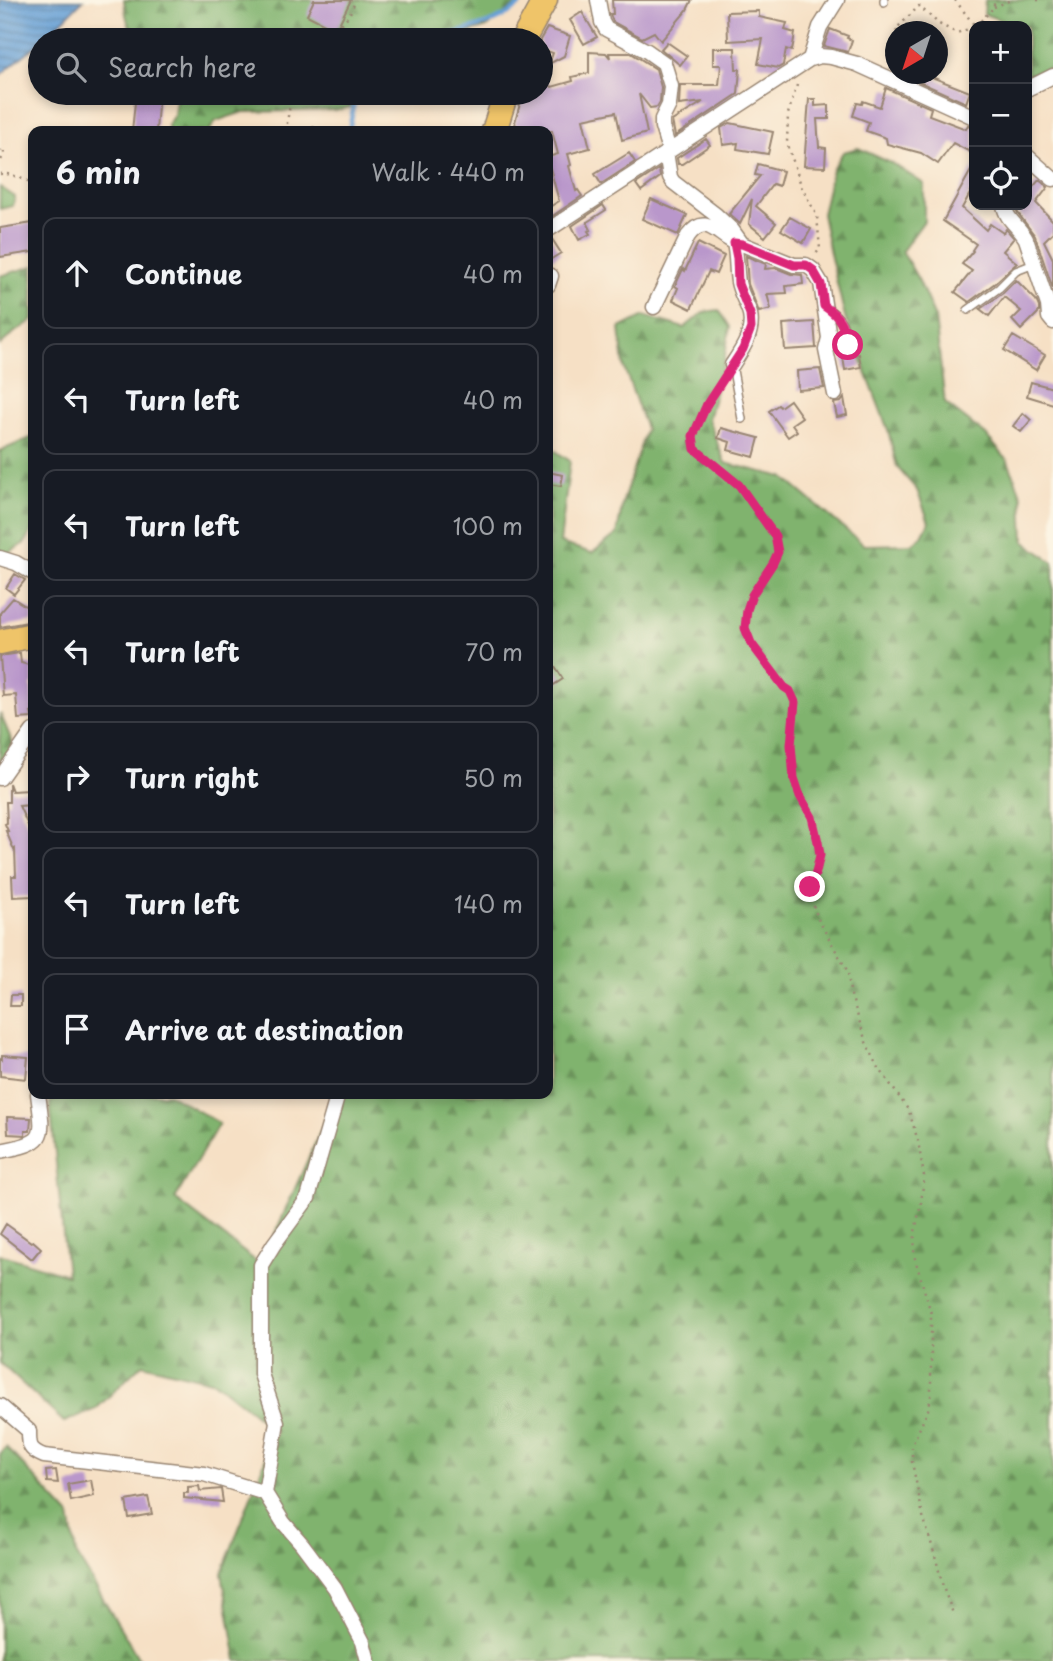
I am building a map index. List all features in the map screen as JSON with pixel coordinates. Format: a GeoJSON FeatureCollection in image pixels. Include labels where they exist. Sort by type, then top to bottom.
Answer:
{"type":"FeatureCollection","features":[{"type":"Feature","properties":{"kind":"highway"},"geometry":{"type":"LineString","coordinates":[[530,28],[545,0]]}},
{"type":"Feature","properties":{"kind":"highway"},"geometry":{"type":"LineString","coordinates":[[496,126],[502,105]]}},
{"type":"Feature","properties":{"kind":"highway"},"geometry":{"type":"LineString","coordinates":[[0,642],[28,636]]}},
{"type":"Feature","properties":{"kind":"street"},"geometry":{"type":"LineString","coordinates":[[598,0],[606,29],[664,63],[671,86],[669,105],[662,119],[670,177],[733,230],[738,244],[738,284],[750,314],[751,328],[743,349],[732,365]]}},
{"type":"Feature","properties":{"kind":"street"},"geometry":{"type":"LineString","coordinates":[[808,61],[820,27],[838,1]]}},
{"type":"Feature","properties":{"kind":"street"},"geometry":{"type":"LineString","coordinates":[[553,227],[667,151],[820,56],[857,64],[969,115]]}},
{"type":"Feature","properties":{"kind":"street"},"geometry":{"type":"LineString","coordinates":[[1032,86],[1053,76]]}},
{"type":"Feature","properties":{"kind":"street"},"geometry":{"type":"LineString","coordinates":[[1032,164],[1053,179]]}},
{"type":"Feature","properties":{"kind":"street"},"geometry":{"type":"LineString","coordinates":[[1005,210],[1007,216],[1026,239],[1048,305],[1049,317],[1053,322]]}},
{"type":"Feature","properties":{"kind":"street"},"geometry":{"type":"LineString","coordinates":[[654,307],[688,236],[702,224],[738,244],[794,265],[806,265],[813,270],[821,284],[829,338],[826,350],[835,394]]}},
{"type":"Feature","properties":{"kind":"street"},"geometry":{"type":"LineString","coordinates":[[0,558],[28,570]]}},
{"type":"Feature","properties":{"kind":"street"},"geometry":{"type":"LineString","coordinates":[[0,778],[28,738]]}},
{"type":"Feature","properties":{"kind":"street"},"geometry":{"type":"LineString","coordinates":[[0,1151],[25,1146],[41,1134],[43,1124],[39,1099]]}},
{"type":"Feature","properties":{"kind":"street"},"geometry":{"type":"LineString","coordinates":[[265,1493],[277,1422],[261,1374],[261,1265],[308,1198],[337,1099]]}},
{"type":"Feature","properties":{"kind":"street"},"geometry":{"type":"LineString","coordinates":[[0,1406],[29,1431],[29,1445],[34,1452],[44,1456],[204,1474],[265,1493],[283,1522],[335,1588],[363,1642],[368,1661]]}},
{"type":"Feature","properties":{"kind":"lane"},"geometry":{"type":"LineString","coordinates":[[968,310],[999,288],[1016,271],[1034,264]]}},
{"type":"Feature","properties":{"kind":"lane"},"geometry":{"type":"LineString","coordinates":[[824,306],[836,314],[843,324],[848,345]]}},
{"type":"Feature","properties":{"kind":"lane"},"geometry":{"type":"LineString","coordinates":[[732,365],[742,419]]}},
{"type":"Feature","properties":{"kind":"path"},"geometry":{"type":"LineString","coordinates":[[338,28],[349,15],[356,0]]}},
{"type":"Feature","properties":{"kind":"path"},"geometry":{"type":"LineString","coordinates":[[915,0],[939,24],[957,33],[969,29]]}},
{"type":"Feature","properties":{"kind":"path"},"geometry":{"type":"LineString","coordinates":[[955,0],[971,21]]}},
{"type":"Feature","properties":{"kind":"path"},"geometry":{"type":"LineString","coordinates":[[994,0],[995,6]]}},
{"type":"Feature","properties":{"kind":"path"},"geometry":{"type":"LineString","coordinates":[[981,21],[995,6],[1011,0]]}},
{"type":"Feature","properties":{"kind":"path"},"geometry":{"type":"LineString","coordinates":[[904,21],[919,6]]}},
{"type":"Feature","properties":{"kind":"path"},"geometry":{"type":"LineString","coordinates":[[806,265],[820,249],[817,216],[802,188],[787,144],[788,114],[808,61]]}},
{"type":"Feature","properties":{"kind":"path"},"geometry":{"type":"LineString","coordinates":[[286,126],[290,105]]}},
{"type":"Feature","properties":{"kind":"path"},"geometry":{"type":"LineString","coordinates":[[0,151],[4,149],[0,162]]}},
{"type":"Feature","properties":{"kind":"path"},"geometry":{"type":"LineString","coordinates":[[0,174],[5,173],[28,182]]}},
{"type":"Feature","properties":{"kind":"path"},"geometry":{"type":"LineString","coordinates":[[732,365],[707,404],[693,436],[695,449],[739,485],[775,536],[778,552],[752,595],[745,628],[751,643],[784,687],[790,691],[795,702],[791,745],[794,778],[812,817],[818,842],[820,855],[810,887],[818,919],[848,972],[850,992],[866,1042],[879,1068],[909,1111],[918,1141],[924,1176],[914,1255],[930,1314],[931,1398],[912,1445],[912,1462],[923,1516],[954,1616]]}},
{"type":"Feature","properties":{"kind":"green space"},"geometry":{"type":"Polygon","coordinates":[[[124,0],[522,0],[484,28],[131,28],[124,0]]]}},
{"type":"Feature","properties":{"kind":"green space"},"geometry":{"type":"Polygon","coordinates":[[[985,0],[1053,0],[1053,67],[1032,73],[1032,21],[1004,21],[984,14],[985,0]]]}},
{"type":"Feature","properties":{"kind":"green space"},"geometry":{"type":"Polygon","coordinates":[[[175,105],[352,105],[338,110],[243,112],[216,121],[212,126],[168,126],[175,105]]]}},
{"type":"Feature","properties":{"kind":"green space"},"geometry":{"type":"Polygon","coordinates":[[[858,148],[893,164],[924,184],[924,221],[902,251],[935,318],[945,403],[986,435],[1008,461],[1022,497],[1024,541],[1053,562],[1053,1661],[237,1661],[222,1573],[276,1431],[215,1382],[142,1364],[96,1409],[64,1422],[0,1363],[0,1254],[67,1275],[50,1102],[60,1099],[178,1099],[219,1123],[175,1199],[261,1265],[335,1099],[553,1099],[553,449],[570,461],[560,543],[592,553],[617,534],[623,501],[646,429],[624,367],[620,328],[644,316],[684,328],[704,312],[719,310],[730,327],[708,419],[725,463],[783,477],[864,545],[912,544],[922,536],[929,522],[917,490],[897,467],[888,430],[845,317],[831,258],[822,214],[832,170],[843,152],[858,148]]]}},
{"type":"Feature","properties":{"kind":"green space"},"geometry":{"type":"Polygon","coordinates":[[[0,187],[15,197],[13,206],[0,209],[0,187]]]}},
{"type":"Feature","properties":{"kind":"green space"},"geometry":{"type":"Polygon","coordinates":[[[28,268],[28,323],[0,345],[0,276],[28,268]]]}},
{"type":"Feature","properties":{"kind":"green space"},"geometry":{"type":"Polygon","coordinates":[[[28,439],[28,538],[25,543],[7,554],[0,552],[0,451],[28,439]]]}},
{"type":"Feature","properties":{"kind":"green space"},"geometry":{"type":"Polygon","coordinates":[[[0,713],[14,746],[0,764],[0,713]]]}},
{"type":"Feature","properties":{"kind":"green space"},"geometry":{"type":"Polygon","coordinates":[[[6,1447],[70,1516],[76,1554],[140,1661],[0,1661],[0,1454],[6,1447]]]}},
{"type":"Feature","properties":{"kind":"water"},"geometry":{"type":"Polygon","coordinates":[[[0,0],[83,0],[55,28],[28,28],[28,52],[0,75],[0,0]]]}},
{"type":"Feature","properties":{"kind":"building"},"geometry":{"type":"Polygon","coordinates":[[[314,0],[351,0],[337,28],[307,15],[314,0]]]}},
{"type":"Feature","properties":{"kind":"building"},"geometry":{"type":"Polygon","coordinates":[[[612,0],[692,0],[661,41],[654,32],[642,38],[613,22],[610,14],[613,14],[612,0]]]}},
{"type":"Feature","properties":{"kind":"building"},"geometry":{"type":"Polygon","coordinates":[[[759,11],[759,17],[787,23],[785,30],[795,33],[792,51],[786,49],[783,65],[778,68],[758,64],[763,39],[728,41],[727,12],[759,11]]]}},
{"type":"Feature","properties":{"kind":"building"},"geometry":{"type":"Polygon","coordinates":[[[582,12],[597,37],[584,44],[570,20],[582,12]]]}},
{"type":"Feature","properties":{"kind":"building"},"geometry":{"type":"Polygon","coordinates":[[[830,29],[852,40],[848,52],[824,46],[830,29]]]}},
{"type":"Feature","properties":{"kind":"building"},"geometry":{"type":"Polygon","coordinates":[[[553,30],[570,36],[564,56],[553,62],[553,30]]]}},
{"type":"Feature","properties":{"kind":"building"},"geometry":{"type":"Polygon","coordinates":[[[667,42],[687,56],[680,65],[661,49],[667,42]]]}},
{"type":"Feature","properties":{"kind":"building"},"geometry":{"type":"Polygon","coordinates":[[[713,48],[735,48],[736,69],[740,69],[738,94],[675,136],[672,121],[703,102],[679,105],[680,85],[719,85],[721,65],[713,65],[713,48]]]}},
{"type":"Feature","properties":{"kind":"building"},"geometry":{"type":"Polygon","coordinates":[[[589,52],[606,53],[610,58],[609,53],[631,53],[656,69],[661,87],[660,102],[657,107],[650,108],[639,94],[647,133],[622,140],[616,112],[583,119],[590,148],[568,154],[576,191],[582,196],[553,216],[553,205],[559,201],[553,179],[553,156],[558,154],[553,126],[516,126],[515,122],[520,105],[553,105],[553,87],[573,81],[572,77],[589,73],[589,52]]]}},
{"type":"Feature","properties":{"kind":"building"},"geometry":{"type":"Polygon","coordinates":[[[948,83],[969,92],[966,103],[924,84],[948,83]]]}},
{"type":"Feature","properties":{"kind":"building"},"geometry":{"type":"Polygon","coordinates":[[[886,88],[931,108],[929,115],[966,129],[969,125],[969,151],[953,143],[938,164],[921,153],[887,144],[886,138],[866,131],[869,122],[853,116],[857,103],[862,104],[863,101],[880,107],[886,88]]]}},
{"type":"Feature","properties":{"kind":"building"},"geometry":{"type":"Polygon","coordinates":[[[809,99],[815,99],[815,106],[829,105],[829,119],[817,119],[819,147],[826,148],[825,167],[804,166],[809,99]]]}},
{"type":"Feature","properties":{"kind":"building"},"geometry":{"type":"Polygon","coordinates":[[[135,105],[158,105],[156,126],[133,126],[135,105]]]}},
{"type":"Feature","properties":{"kind":"building"},"geometry":{"type":"Polygon","coordinates":[[[730,123],[773,132],[768,154],[737,149],[738,143],[723,145],[721,128],[730,123]]]}},
{"type":"Feature","properties":{"kind":"building"},"geometry":{"type":"Polygon","coordinates":[[[706,139],[710,145],[678,164],[677,158],[706,139]]]}},
{"type":"Feature","properties":{"kind":"building"},"geometry":{"type":"Polygon","coordinates":[[[629,153],[635,162],[601,184],[595,174],[629,153]]]}},
{"type":"Feature","properties":{"kind":"building"},"geometry":{"type":"Polygon","coordinates":[[[758,164],[783,171],[779,186],[773,184],[756,206],[776,223],[765,237],[749,224],[752,199],[740,224],[729,214],[760,176],[755,175],[758,164]]]}},
{"type":"Feature","properties":{"kind":"building"},"geometry":{"type":"Polygon","coordinates":[[[659,169],[660,177],[641,191],[636,184],[659,169]]]}},
{"type":"Feature","properties":{"kind":"building"},"geometry":{"type":"Polygon","coordinates":[[[969,174],[969,195],[962,208],[986,230],[990,224],[1003,233],[1006,229],[1014,238],[1003,251],[1017,263],[969,302],[955,292],[972,271],[962,264],[976,244],[943,221],[969,174]]]}},
{"type":"Feature","properties":{"kind":"building"},"geometry":{"type":"Polygon","coordinates":[[[1039,180],[1048,187],[1036,203],[1053,221],[1053,232],[1044,241],[1053,259],[1053,289],[1035,236],[1016,210],[1032,210],[1032,188],[1039,180]]]}},
{"type":"Feature","properties":{"kind":"building"},"geometry":{"type":"Polygon","coordinates":[[[651,199],[687,215],[678,235],[642,219],[651,199]]]}},
{"type":"Feature","properties":{"kind":"building"},"geometry":{"type":"Polygon","coordinates":[[[603,205],[606,210],[587,222],[590,234],[579,240],[572,226],[603,205]]]}},
{"type":"Feature","properties":{"kind":"building"},"geometry":{"type":"Polygon","coordinates":[[[790,217],[811,229],[803,243],[781,230],[790,217]]]}},
{"type":"Feature","properties":{"kind":"building"},"geometry":{"type":"Polygon","coordinates":[[[28,224],[28,253],[0,257],[0,228],[28,224]]]}},
{"type":"Feature","properties":{"kind":"building"},"geometry":{"type":"Polygon","coordinates":[[[553,241],[561,253],[553,258],[553,241]]]}},
{"type":"Feature","properties":{"kind":"building"},"geometry":{"type":"Polygon","coordinates":[[[698,243],[724,256],[716,274],[709,271],[691,309],[673,300],[678,288],[675,286],[698,243]]]}},
{"type":"Feature","properties":{"kind":"building"},"geometry":{"type":"Polygon","coordinates":[[[746,256],[766,264],[765,269],[776,268],[802,275],[803,284],[786,286],[787,293],[767,294],[771,309],[759,312],[748,284],[746,256]]]}},
{"type":"Feature","properties":{"kind":"building"},"geometry":{"type":"Polygon","coordinates":[[[1016,280],[1036,300],[1039,307],[1039,312],[1021,330],[1012,320],[1021,311],[1004,297],[989,316],[980,309],[1016,280]]]}},
{"type":"Feature","properties":{"kind":"building"},"geometry":{"type":"Polygon","coordinates":[[[814,322],[816,348],[785,350],[783,324],[814,322]]]}},
{"type":"Feature","properties":{"kind":"building"},"geometry":{"type":"Polygon","coordinates":[[[1013,336],[1045,355],[1036,370],[1004,350],[1013,336]]]}},
{"type":"Feature","properties":{"kind":"building"},"geometry":{"type":"Polygon","coordinates":[[[859,354],[861,367],[845,370],[843,357],[859,354]]]}},
{"type":"Feature","properties":{"kind":"building"},"geometry":{"type":"Polygon","coordinates":[[[820,369],[824,388],[798,390],[797,371],[820,369]]]}},
{"type":"Feature","properties":{"kind":"building"},"geometry":{"type":"Polygon","coordinates":[[[1031,382],[1053,388],[1053,404],[1027,396],[1031,382]]]}},
{"type":"Feature","properties":{"kind":"building"},"geometry":{"type":"Polygon","coordinates":[[[844,398],[847,415],[837,417],[834,403],[841,402],[844,398]]]}},
{"type":"Feature","properties":{"kind":"building"},"geometry":{"type":"Polygon","coordinates":[[[790,400],[802,417],[792,424],[797,431],[788,437],[769,411],[790,400]]]}},
{"type":"Feature","properties":{"kind":"building"},"geometry":{"type":"Polygon","coordinates":[[[1023,413],[1031,420],[1021,432],[1013,426],[1023,413]]]}},
{"type":"Feature","properties":{"kind":"building"},"geometry":{"type":"Polygon","coordinates":[[[721,428],[759,438],[754,457],[728,450],[730,442],[718,438],[721,428]]]}},
{"type":"Feature","properties":{"kind":"building"},"geometry":{"type":"Polygon","coordinates":[[[553,473],[563,475],[561,486],[553,485],[553,473]]]}},
{"type":"Feature","properties":{"kind":"building"},"geometry":{"type":"Polygon","coordinates":[[[15,574],[25,580],[14,594],[6,588],[15,574]]]}},
{"type":"Feature","properties":{"kind":"building"},"geometry":{"type":"Polygon","coordinates":[[[13,598],[28,608],[28,622],[0,627],[0,613],[13,598]]]}},
{"type":"Feature","properties":{"kind":"building"},"geometry":{"type":"Polygon","coordinates":[[[20,653],[21,663],[28,665],[28,718],[18,719],[16,695],[3,696],[0,656],[20,653]]]}},
{"type":"Feature","properties":{"kind":"building"},"geometry":{"type":"Polygon","coordinates":[[[553,663],[563,679],[553,685],[553,663]]]}},
{"type":"Feature","properties":{"kind":"building"},"geometry":{"type":"Polygon","coordinates":[[[9,783],[12,791],[28,790],[28,805],[19,806],[28,825],[28,896],[13,897],[12,876],[16,876],[15,849],[5,824],[6,802],[9,802],[9,783]]]}},
{"type":"Feature","properties":{"kind":"building"},"geometry":{"type":"Polygon","coordinates":[[[11,995],[21,995],[21,1006],[10,1006],[11,995]]]}},
{"type":"Feature","properties":{"kind":"building"},"geometry":{"type":"Polygon","coordinates":[[[2,1055],[28,1057],[26,1079],[0,1076],[2,1055]]]}},
{"type":"Feature","properties":{"kind":"building"},"geometry":{"type":"Polygon","coordinates":[[[7,1117],[31,1118],[30,1131],[25,1131],[25,1135],[8,1134],[7,1117]]]}},
{"type":"Feature","properties":{"kind":"building"},"geometry":{"type":"Polygon","coordinates":[[[6,1224],[41,1248],[32,1259],[0,1234],[6,1224]]]}},
{"type":"Feature","properties":{"kind":"building"},"geometry":{"type":"Polygon","coordinates":[[[56,1470],[58,1483],[47,1482],[46,1471],[56,1470]]]}},
{"type":"Feature","properties":{"kind":"building"},"geometry":{"type":"Polygon","coordinates":[[[91,1480],[94,1496],[71,1501],[68,1484],[91,1480]]]}},
{"type":"Feature","properties":{"kind":"building"},"geometry":{"type":"Polygon","coordinates":[[[199,1486],[200,1491],[221,1489],[223,1502],[184,1498],[188,1487],[199,1486]]]}},
{"type":"Feature","properties":{"kind":"building"},"geometry":{"type":"Polygon","coordinates":[[[148,1497],[152,1514],[129,1518],[126,1501],[148,1497]]]}},
{"type":"Feature","properties":{"kind":"waterway"},"geometry":{"type":"LineString","coordinates":[[474,28],[505,15],[524,0]]}},
{"type":"Feature","properties":{"kind":"waterway"},"geometry":{"type":"LineString","coordinates":[[350,126],[354,105]]}},
{"type":"Feature","properties":{"kind":"route"},"geometry":{"type":"LineString","coordinates":[[810,887],[820,855],[812,817],[794,778],[791,745],[795,702],[790,691],[761,658],[745,628],[752,595],[778,552],[775,536],[739,485],[695,449],[693,436],[707,404],[743,349],[751,328],[750,314],[738,284],[734,243],[794,265],[806,265],[813,270],[821,284],[824,306],[836,314],[843,324],[848,345]]}}]}
